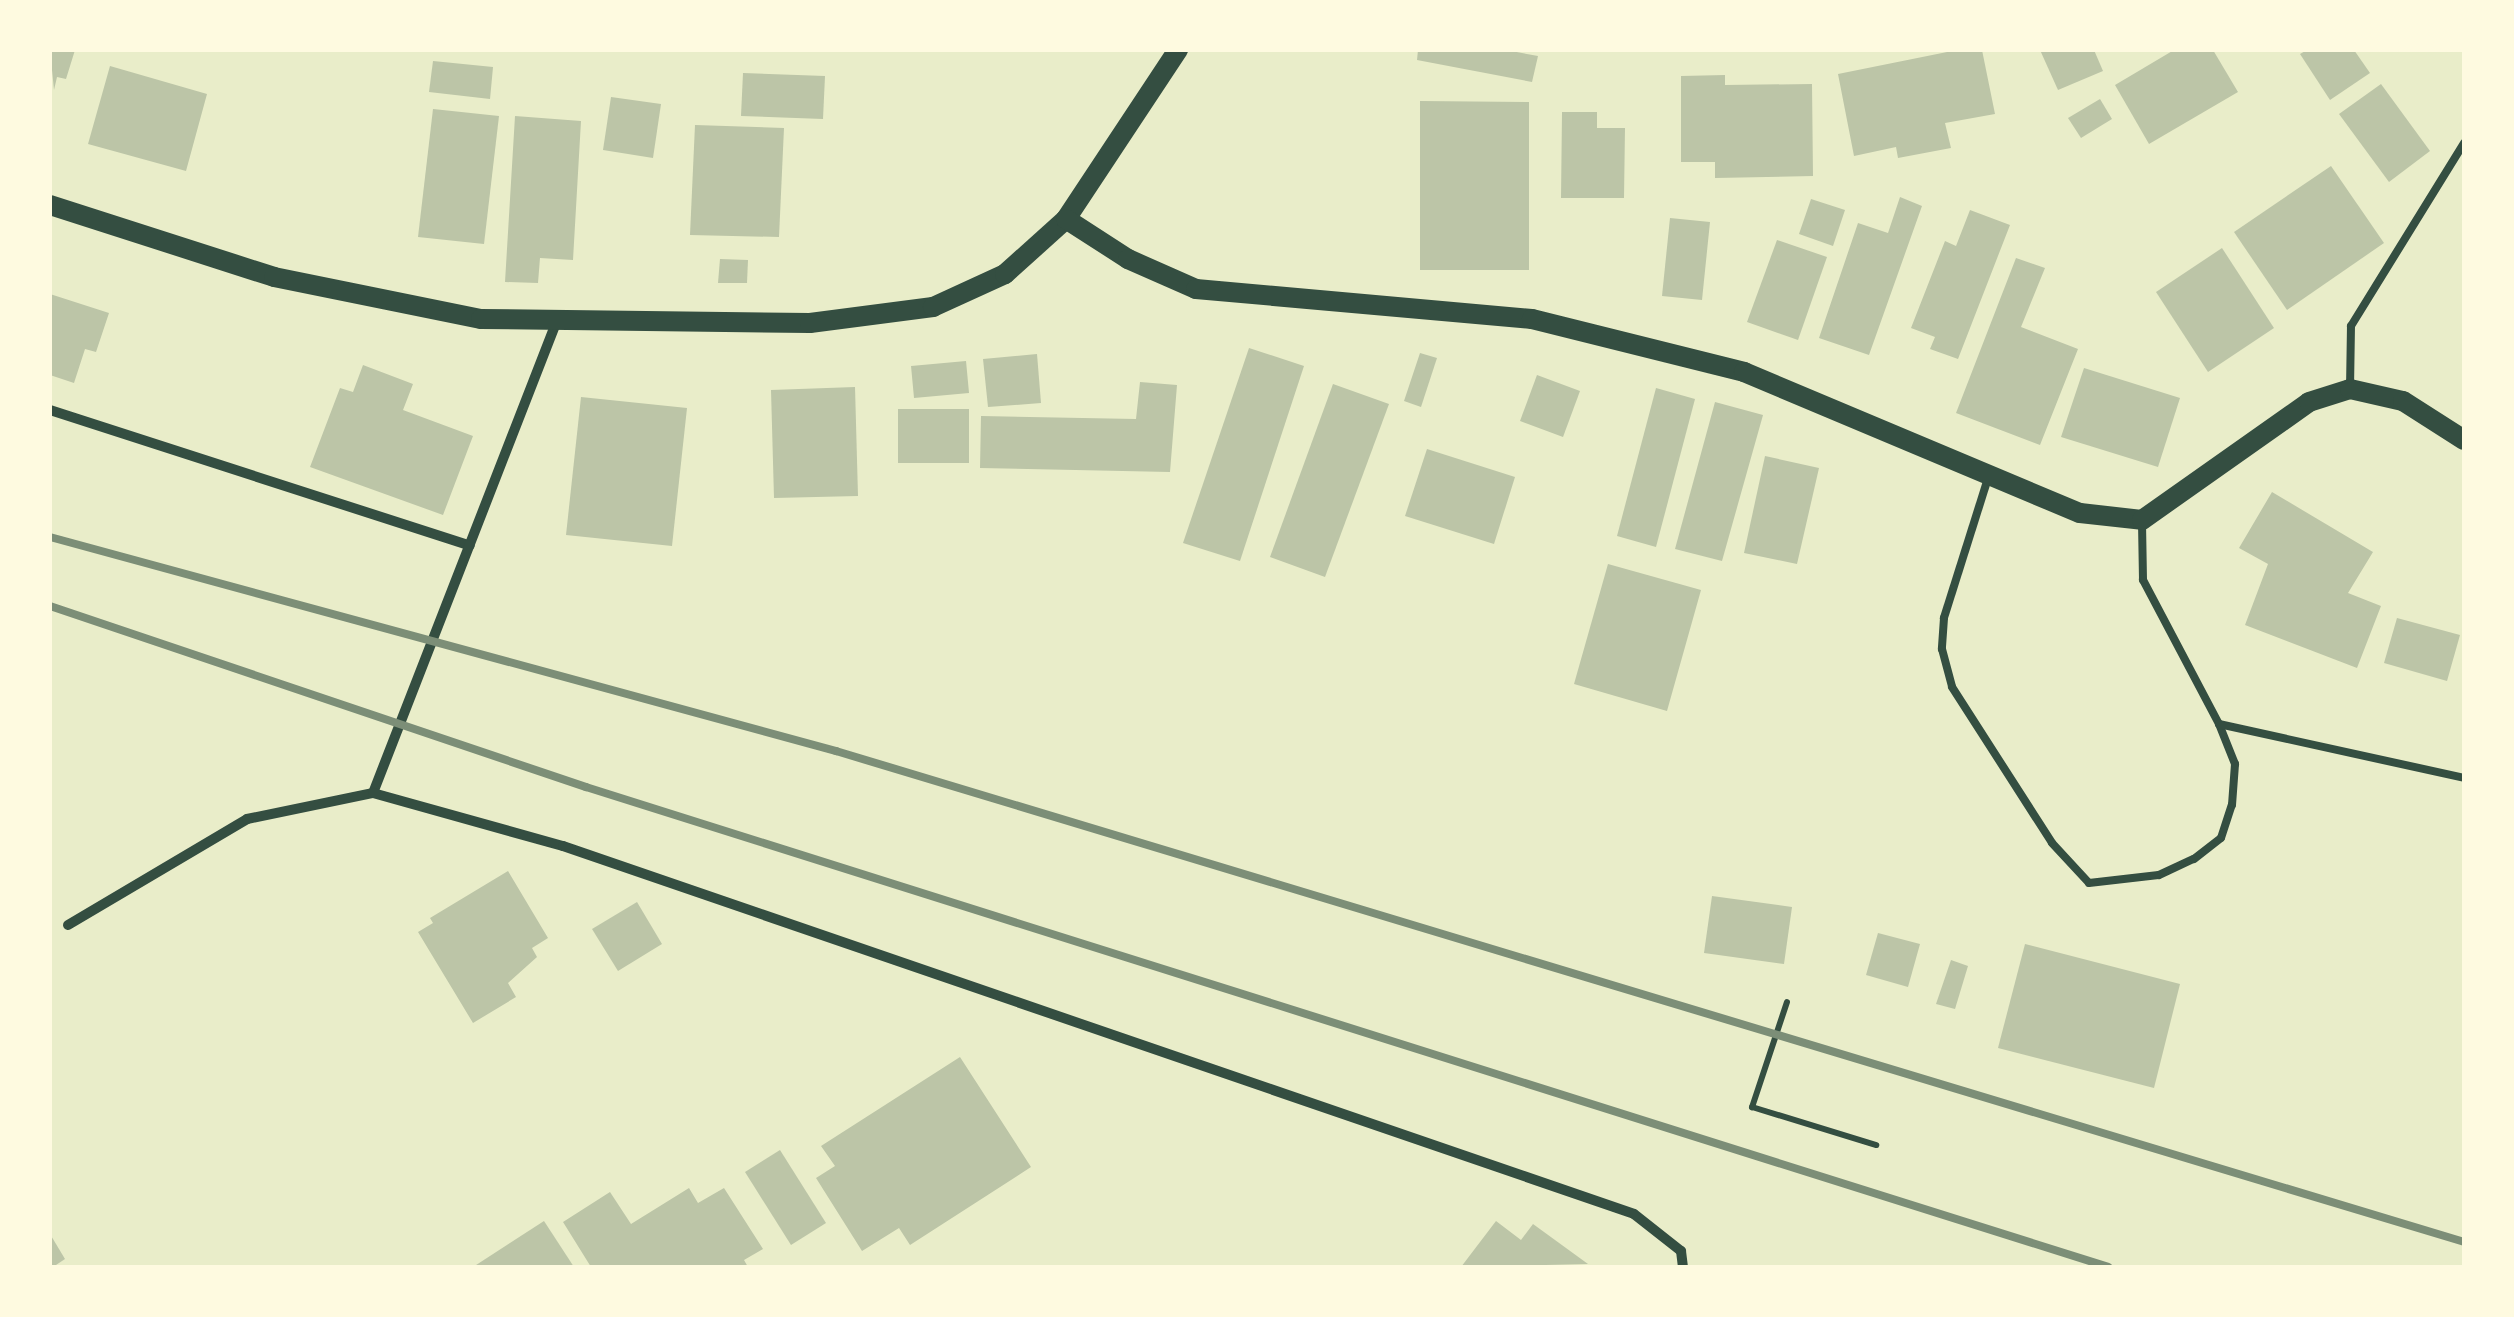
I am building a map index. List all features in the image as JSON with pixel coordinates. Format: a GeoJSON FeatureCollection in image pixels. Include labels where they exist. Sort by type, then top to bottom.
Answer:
{"type":"FeatureCollection","features":[{"type":"Feature","properties":{"kind":"main road"},"geometry":{"type":"LineString","coordinates":[[50,205],[274,276],[481,319],[556,323],[810,323],[933,307],[1005,274],[1066,219],[1178,50]]}},
{"type":"Feature","properties":{"kind":"main road"},"geometry":{"type":"LineString","coordinates":[[1066,219],[1128,260],[1196,289],[1532,318],[1744,372],[2080,513],[2142,520],[2309,402],[2350,389],[2403,402],[2464,440]]}},
{"type":"Feature","properties":{"kind":"street"},"geometry":{"type":"LineString","coordinates":[[373,792],[556,323]]}},
{"type":"Feature","properties":{"kind":"street"},"geometry":{"type":"LineString","coordinates":[[50,410],[470,546]]}},
{"type":"Feature","properties":{"kind":"street"},"geometry":{"type":"LineString","coordinates":[[68,925],[247,819],[373,792],[582,853],[1634,1214],[1681,1251],[1683,1267]]}},
{"type":"Feature","properties":{"kind":"lane"},"geometry":{"type":"LineString","coordinates":[[2350,389],[2351,326],[2464,144]]}},
{"type":"Feature","properties":{"kind":"lane"},"geometry":{"type":"LineString","coordinates":[[1989,475],[1944,618],[1942,649],[1962,703],[2052,844],[2089,884],[2159,875],[2221,838],[2232,805],[2235,764],[2220,724],[2143,580],[2142,520]]}},
{"type":"Feature","properties":{"kind":"lane"},"geometry":{"type":"LineString","coordinates":[[2220,724],[2464,778]]}},
{"type":"Feature","properties":{"kind":"path"},"geometry":{"type":"LineString","coordinates":[[1786,1002],[1752,1108],[1876,1146]]}},
{"type":"Feature","properties":{"kind":"building"},"geometry":{"type":"Polygon","coordinates":[[[50,50],[75,50],[66,79],[57,77],[54,90],[50,50]]]}},
{"type":"Feature","properties":{"kind":"building"},"geometry":{"type":"Polygon","coordinates":[[[1418,50],[1506,50],[1538,56],[1532,82],[1417,60],[1418,50]]]}},
{"type":"Feature","properties":{"kind":"building"},"geometry":{"type":"Polygon","coordinates":[[[1957,50],[1982,50],[1995,114],[1945,123],[1951,148],[1898,158],[1896,147],[1854,156],[1838,74],[1957,50]]]}},
{"type":"Feature","properties":{"kind":"building"},"geometry":{"type":"Polygon","coordinates":[[[2040,50],[2094,50],[2103,71],[2058,90],[2040,50]]]}},
{"type":"Feature","properties":{"kind":"building"},"geometry":{"type":"Polygon","coordinates":[[[2174,50],[2213,50],[2238,92],[2149,144],[2115,85],[2174,50]]]}},
{"type":"Feature","properties":{"kind":"building"},"geometry":{"type":"Polygon","coordinates":[[[2307,50],[2354,50],[2370,73],[2330,100],[2300,54],[2307,50]]]}},
{"type":"Feature","properties":{"kind":"building"},"geometry":{"type":"Polygon","coordinates":[[[433,61],[493,67],[490,99],[429,92],[433,61]]]}},
{"type":"Feature","properties":{"kind":"building"},"geometry":{"type":"Polygon","coordinates":[[[110,66],[207,94],[186,171],[88,144],[110,66]]]}},
{"type":"Feature","properties":{"kind":"building"},"geometry":{"type":"Polygon","coordinates":[[[743,73],[825,76],[823,119],[741,116],[743,73]]]}},
{"type":"Feature","properties":{"kind":"building"},"geometry":{"type":"Polygon","coordinates":[[[1725,75],[1725,85],[1812,84],[1813,176],[1715,178],[1715,162],[1681,162],[1681,76],[1725,75]]]}},
{"type":"Feature","properties":{"kind":"building"},"geometry":{"type":"Polygon","coordinates":[[[2381,84],[2430,151],[2389,182],[2339,114],[2381,84]]]}},
{"type":"Feature","properties":{"kind":"building"},"geometry":{"type":"Polygon","coordinates":[[[611,97],[661,104],[653,158],[603,150],[611,97]]]}},
{"type":"Feature","properties":{"kind":"building"},"geometry":{"type":"Polygon","coordinates":[[[2100,99],[2112,119],[2081,138],[2068,118],[2100,99]]]}},
{"type":"Feature","properties":{"kind":"building"},"geometry":{"type":"Polygon","coordinates":[[[1420,101],[1529,102],[1529,270],[1420,270],[1420,101]]]}},
{"type":"Feature","properties":{"kind":"building"},"geometry":{"type":"Polygon","coordinates":[[[433,109],[499,116],[484,244],[418,237],[433,109]]]}},
{"type":"Feature","properties":{"kind":"building"},"geometry":{"type":"Polygon","coordinates":[[[1562,112],[1597,112],[1597,128],[1625,128],[1624,198],[1561,198],[1562,112]]]}},
{"type":"Feature","properties":{"kind":"building"},"geometry":{"type":"Polygon","coordinates":[[[515,116],[581,121],[573,260],[540,258],[538,283],[505,282],[515,116]]]}},
{"type":"Feature","properties":{"kind":"building"},"geometry":{"type":"Polygon","coordinates":[[[695,125],[784,128],[779,237],[690,235],[695,125]]]}},
{"type":"Feature","properties":{"kind":"building"},"geometry":{"type":"Polygon","coordinates":[[[2331,166],[2384,243],[2287,310],[2234,232],[2331,166]]]}},
{"type":"Feature","properties":{"kind":"building"},"geometry":{"type":"Polygon","coordinates":[[[1900,197],[1922,206],[1869,355],[1819,338],[1858,223],[1888,233],[1900,197]]]}},
{"type":"Feature","properties":{"kind":"building"},"geometry":{"type":"Polygon","coordinates":[[[1811,199],[1845,210],[1833,246],[1799,234],[1811,199]]]}},
{"type":"Feature","properties":{"kind":"building"},"geometry":{"type":"Polygon","coordinates":[[[1970,210],[2010,225],[1958,359],[1930,349],[1935,337],[1911,328],[1945,241],[1956,246],[1970,210]]]}},
{"type":"Feature","properties":{"kind":"building"},"geometry":{"type":"Polygon","coordinates":[[[1670,218],[1710,222],[1702,300],[1662,296],[1670,218]]]}},
{"type":"Feature","properties":{"kind":"building"},"geometry":{"type":"Polygon","coordinates":[[[1777,240],[1827,257],[1798,340],[1747,322],[1777,240]]]}},
{"type":"Feature","properties":{"kind":"building"},"geometry":{"type":"Polygon","coordinates":[[[2222,248],[2274,328],[2208,372],[2156,292],[2222,248]]]}},
{"type":"Feature","properties":{"kind":"building"},"geometry":{"type":"Polygon","coordinates":[[[2016,258],[2045,268],[2021,327],[2078,349],[2040,445],[1956,413],[2016,258]]]}},
{"type":"Feature","properties":{"kind":"building"},"geometry":{"type":"Polygon","coordinates":[[[720,259],[748,260],[747,283],[718,283],[720,259]]]}},
{"type":"Feature","properties":{"kind":"building"},"geometry":{"type":"Polygon","coordinates":[[[50,294],[109,313],[96,352],[85,349],[74,383],[50,375],[50,294]]]}},
{"type":"Feature","properties":{"kind":"building"},"geometry":{"type":"Polygon","coordinates":[[[1249,348],[1304,366],[1240,561],[1183,543],[1249,348]]]}},
{"type":"Feature","properties":{"kind":"building"},"geometry":{"type":"Polygon","coordinates":[[[1420,353],[1437,358],[1421,407],[1404,401],[1420,353]]]}},
{"type":"Feature","properties":{"kind":"building"},"geometry":{"type":"Polygon","coordinates":[[[1037,354],[1041,403],[988,407],[983,359],[1037,354]]]}},
{"type":"Feature","properties":{"kind":"building"},"geometry":{"type":"Polygon","coordinates":[[[966,361],[969,393],[914,398],[911,366],[966,361]]]}},
{"type":"Feature","properties":{"kind":"building"},"geometry":{"type":"Polygon","coordinates":[[[363,365],[413,384],[403,410],[473,436],[443,515],[310,467],[340,388],[353,392],[363,365]]]}},
{"type":"Feature","properties":{"kind":"building"},"geometry":{"type":"Polygon","coordinates":[[[2084,368],[2180,398],[2158,467],[2061,437],[2084,368]]]}},
{"type":"Feature","properties":{"kind":"building"},"geometry":{"type":"Polygon","coordinates":[[[1537,375],[1580,391],[1563,437],[1520,421],[1537,375]]]}},
{"type":"Feature","properties":{"kind":"building"},"geometry":{"type":"Polygon","coordinates":[[[1140,382],[1177,385],[1170,472],[980,468],[981,416],[1136,419],[1140,382]]]}},
{"type":"Feature","properties":{"kind":"building"},"geometry":{"type":"Polygon","coordinates":[[[1333,384],[1389,404],[1325,577],[1270,557],[1333,384]]]}},
{"type":"Feature","properties":{"kind":"building"},"geometry":{"type":"Polygon","coordinates":[[[855,387],[858,496],[774,498],[771,390],[855,387]]]}},
{"type":"Feature","properties":{"kind":"building"},"geometry":{"type":"Polygon","coordinates":[[[1656,388],[1695,399],[1656,547],[1617,536],[1656,388]]]}},
{"type":"Feature","properties":{"kind":"building"},"geometry":{"type":"Polygon","coordinates":[[[581,397],[687,408],[672,546],[566,535],[581,397]]]}},
{"type":"Feature","properties":{"kind":"building"},"geometry":{"type":"Polygon","coordinates":[[[1715,402],[1763,415],[1722,561],[1675,549],[1715,402]]]}},
{"type":"Feature","properties":{"kind":"building"},"geometry":{"type":"Polygon","coordinates":[[[898,409],[969,409],[969,463],[898,463],[898,409]]]}},
{"type":"Feature","properties":{"kind":"building"},"geometry":{"type":"Polygon","coordinates":[[[1427,449],[1515,477],[1494,544],[1405,516],[1427,449]]]}},
{"type":"Feature","properties":{"kind":"building"},"geometry":{"type":"Polygon","coordinates":[[[1765,456],[1819,468],[1797,564],[1744,553],[1765,456]]]}},
{"type":"Feature","properties":{"kind":"building"},"geometry":{"type":"Polygon","coordinates":[[[2272,492],[2373,552],[2348,593],[2381,606],[2357,668],[2245,625],[2268,564],[2239,548],[2272,492]]]}},
{"type":"Feature","properties":{"kind":"building"},"geometry":{"type":"Polygon","coordinates":[[[1608,564],[1701,590],[1667,711],[1574,684],[1608,564]]]}},
{"type":"Feature","properties":{"kind":"building"},"geometry":{"type":"Polygon","coordinates":[[[2397,618],[2460,635],[2447,681],[2384,663],[2397,618]]]}},
{"type":"Feature","properties":{"kind":"building"},"geometry":{"type":"Polygon","coordinates":[[[508,871],[548,938],[532,948],[537,957],[508,983],[516,997],[473,1023],[418,932],[433,923],[430,918],[508,871]]]}},
{"type":"Feature","properties":{"kind":"building"},"geometry":{"type":"Polygon","coordinates":[[[1712,896],[1792,907],[1784,964],[1704,953],[1712,896]]]}},
{"type":"Feature","properties":{"kind":"building"},"geometry":{"type":"Polygon","coordinates":[[[637,902],[662,944],[618,971],[592,929],[637,902]]]}},
{"type":"Feature","properties":{"kind":"building"},"geometry":{"type":"Polygon","coordinates":[[[1878,933],[1920,944],[1908,987],[1866,975],[1878,933]]]}},
{"type":"Feature","properties":{"kind":"building"},"geometry":{"type":"Polygon","coordinates":[[[2025,944],[2180,984],[2154,1088],[1998,1048],[2025,944]]]}},
{"type":"Feature","properties":{"kind":"building"},"geometry":{"type":"Polygon","coordinates":[[[1951,960],[1968,966],[1955,1009],[1936,1004],[1951,960]]]}},
{"type":"Feature","properties":{"kind":"building"},"geometry":{"type":"Polygon","coordinates":[[[960,1057],[1031,1167],[910,1245],[899,1228],[862,1251],[816,1178],[835,1166],[821,1146],[960,1057]]]}},
{"type":"Feature","properties":{"kind":"building"},"geometry":{"type":"Polygon","coordinates":[[[780,1150],[826,1223],[791,1245],[745,1172],[780,1150]]]}},
{"type":"Feature","properties":{"kind":"building"},"geometry":{"type":"Polygon","coordinates":[[[689,1188],[698,1203],[724,1188],[763,1249],[744,1260],[748,1267],[591,1267],[563,1222],[610,1192],[631,1224],[689,1188]]]}},
{"type":"Feature","properties":{"kind":"building"},"geometry":{"type":"Polygon","coordinates":[[[544,1221],[574,1267],[473,1267],[544,1221]]]}},
{"type":"Feature","properties":{"kind":"building"},"geometry":{"type":"Polygon","coordinates":[[[1496,1221],[1521,1240],[1533,1224],[1588,1264],[1461,1267],[1496,1221]]]}},
{"type":"Feature","properties":{"kind":"building"},"geometry":{"type":"Polygon","coordinates":[[[50,1234],[65,1259],[53,1267],[50,1267],[50,1234]]]}},
{"type":"Feature","properties":{"kind":"railway"},"geometry":{"type":"LineString","coordinates":[[50,537],[836,751],[2464,1242]]}},
{"type":"Feature","properties":{"kind":"railway"},"geometry":{"type":"LineString","coordinates":[[50,606],[586,787],[2108,1267]]}}]}
